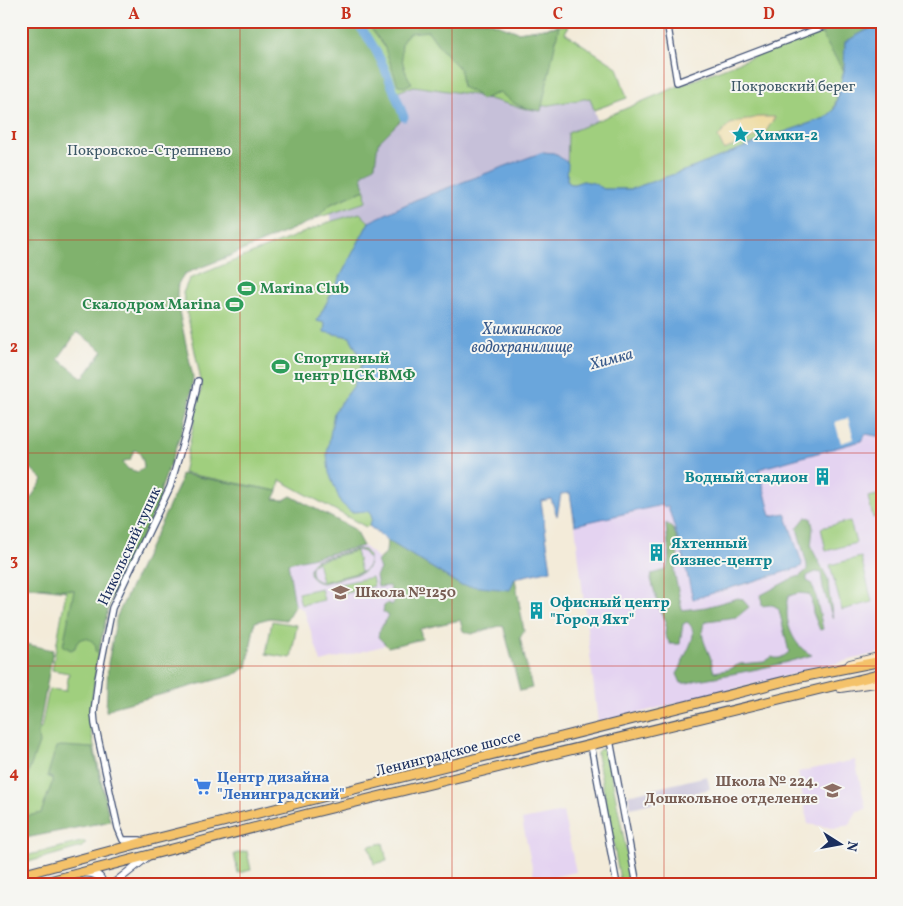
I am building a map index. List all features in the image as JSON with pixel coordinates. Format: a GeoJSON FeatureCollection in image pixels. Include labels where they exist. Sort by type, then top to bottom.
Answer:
{"type":"FeatureCollection","features":[{"type":"Feature","properties":{"kind":"main road"},"geometry":{"type":"LineString","coordinates":[[801,677],[882,656]]}},
{"type":"Feature","properties":{"kind":"main road","name":"Ленинградское шоссе"},"geometry":{"type":"LineString","coordinates":[[21,875],[155,839],[801,677],[882,661]]}},
{"type":"Feature","properties":{"kind":"main road","name":"Ленинградское шоссе"},"geometry":{"type":"LineString","coordinates":[[34,885],[153,853],[882,674]]}},
{"type":"Feature","properties":{"kind":"main road"},"geometry":{"type":"LineString","coordinates":[[803,692],[882,682]]}},
{"type":"Feature","properties":{"kind":"street"},"geometry":{"type":"LineString","coordinates":[[667,21],[678,82],[838,21]]}},
{"type":"Feature","properties":{"kind":"street","name":"Никольский тупик"},"geometry":{"type":"LineString","coordinates":[[155,839],[123,840],[113,807],[95,724],[95,703],[102,654],[114,602],[170,487],[188,425],[198,381]]}},
{"type":"Feature","properties":{"kind":"street"},"geometry":{"type":"LineString","coordinates":[[610,740],[637,885]]}},
{"type":"Feature","properties":{"kind":"street"},"geometry":{"type":"LineString","coordinates":[[591,745],[618,885]]}},
{"type":"Feature","properties":{"kind":"street"},"geometry":{"type":"LineString","coordinates":[[112,885],[153,853]]}},
{"type":"Feature","properties":{"kind":"street"},"geometry":{"type":"LineString","coordinates":[[78,873],[96,874],[101,878],[102,885]]}},
{"type":"Feature","properties":{"kind":"shaded area"},"geometry":{"type":"Polygon","coordinates":[[[414,86],[474,95],[526,109],[591,98],[597,121],[569,133],[568,163],[554,153],[543,152],[415,200],[369,222],[360,213],[332,221],[303,144],[378,99],[414,86]]]}},
{"type":"Feature","properties":{"kind":"shaded area"},"geometry":{"type":"Polygon","coordinates":[[[866,434],[882,437],[882,652],[598,723],[575,525],[662,505],[668,506],[683,556],[693,599],[801,567],[802,563],[785,513],[771,516],[759,469],[861,441],[866,434]]]}},
{"type":"Feature","properties":{"kind":"shaded area","name":"Школа №1250"},"geometry":{"type":"Polygon","coordinates":[[[363,546],[377,557],[401,622],[383,646],[321,662],[304,610],[295,605],[288,563],[363,546]]]}},
{"type":"Feature","properties":{"kind":"shaded area","name":"Школа № 224. Дошкольное отделение"},"geometry":{"type":"Polygon","coordinates":[[[855,760],[866,809],[857,811],[850,825],[833,828],[808,824],[798,772],[855,760]]]}},
{"type":"Feature","properties":{"kind":"shaded area"},"geometry":{"type":"Polygon","coordinates":[[[707,776],[710,789],[631,808],[628,795],[707,776]]]}},
{"type":"Feature","properties":{"kind":"shaded area"},"geometry":{"type":"Polygon","coordinates":[[[563,812],[576,872],[535,881],[522,820],[563,812]]]}},
{"type":"Feature","properties":{"kind":"green space","name":"Покровское-Стрешнево"},"geometry":{"type":"Polygon","coordinates":[[[21,21],[355,21],[378,54],[404,117],[378,143],[375,165],[362,175],[365,190],[331,204],[314,220],[184,274],[178,284],[179,311],[193,377],[190,402],[183,428],[161,489],[160,500],[110,601],[98,654],[95,651],[96,646],[91,640],[84,638],[71,650],[63,646],[74,590],[21,586],[21,512],[43,480],[21,459],[21,21]],[[77,332],[58,359],[83,378],[103,351],[77,332]],[[134,450],[130,460],[123,463],[128,469],[138,472],[144,468],[140,455],[134,450]]]}},
{"type":"Feature","properties":{"kind":"green space"},"geometry":{"type":"Polygon","coordinates":[[[355,21],[488,21],[518,32],[565,25],[568,27],[565,33],[617,67],[627,98],[594,110],[590,98],[526,109],[474,95],[414,86],[394,93],[364,31],[355,21]]]}},
{"type":"Feature","properties":{"kind":"green space"},"geometry":{"type":"Polygon","coordinates":[[[365,21],[488,21],[518,32],[559,26],[541,111],[519,105],[509,100],[500,92],[481,100],[476,94],[462,87],[460,69],[441,49],[428,31],[409,33],[403,40],[403,64],[412,83],[404,87],[398,85],[384,46],[365,21]]]}},
{"type":"Feature","properties":{"kind":"green space"},"geometry":{"type":"Polygon","coordinates":[[[819,21],[882,22],[845,42],[844,71],[822,33],[819,21]]]}},
{"type":"Feature","properties":{"kind":"green space","name":"Покровский берег"},"geometry":{"type":"Polygon","coordinates":[[[821,33],[844,71],[833,111],[825,118],[631,189],[603,189],[593,183],[583,181],[570,184],[567,180],[568,133],[681,85],[773,49],[821,33]]]}},
{"type":"Feature","properties":{"kind":"green space"},"geometry":{"type":"Polygon","coordinates":[[[365,190],[366,202],[314,219],[331,204],[365,190]]]}},
{"type":"Feature","properties":{"kind":"green space","name":"Спортивный центр ЦСК ВМФ"},"geometry":{"type":"Polygon","coordinates":[[[360,213],[369,222],[317,321],[325,323],[325,332],[350,337],[363,362],[353,387],[334,412],[351,512],[370,511],[372,519],[369,526],[366,527],[280,480],[278,491],[183,473],[202,386],[183,293],[189,279],[332,221],[360,213]]]}},
{"type":"Feature","properties":{"kind":"green space"},"geometry":{"type":"Polygon","coordinates":[[[181,474],[278,491],[274,499],[284,500],[291,496],[354,529],[363,546],[288,563],[295,605],[286,620],[270,618],[255,622],[247,667],[234,675],[114,707],[106,712],[108,663],[117,616],[179,485],[181,474]]]}},
{"type":"Feature","properties":{"kind":"green space"},"geometry":{"type":"Polygon","coordinates":[[[882,494],[882,516],[873,518],[868,497],[882,494]]]}},
{"type":"Feature","properties":{"kind":"green space"},"geometry":{"type":"Polygon","coordinates":[[[160,500],[110,601],[98,654],[89,722],[110,821],[98,824],[61,824],[21,834],[21,713],[26,726],[41,729],[49,689],[66,691],[69,673],[52,670],[66,591],[21,587],[21,521],[160,500]]]}},
{"type":"Feature","properties":{"kind":"green space"},"geometry":{"type":"Polygon","coordinates":[[[806,517],[811,518],[813,527],[811,547],[828,579],[833,619],[823,588],[821,573],[816,572],[807,576],[807,581],[811,583],[815,592],[823,629],[820,630],[813,613],[811,597],[808,594],[798,593],[789,596],[787,618],[797,643],[812,655],[758,669],[681,683],[677,674],[691,643],[693,634],[691,626],[687,622],[683,624],[680,644],[670,644],[665,635],[666,621],[659,608],[651,579],[652,574],[666,570],[668,564],[669,552],[666,523],[673,529],[677,538],[678,558],[674,571],[682,610],[706,607],[738,598],[742,599],[749,607],[737,617],[707,621],[704,625],[703,638],[714,672],[727,670],[740,664],[764,662],[772,657],[783,657],[789,652],[779,610],[773,605],[762,606],[761,595],[800,576],[807,570],[797,528],[806,517]]]}},
{"type":"Feature","properties":{"kind":"green space"},"geometry":{"type":"Polygon","coordinates":[[[850,521],[856,543],[826,551],[821,528],[850,521]]]}},
{"type":"Feature","properties":{"kind":"green space"},"geometry":{"type":"Polygon","coordinates":[[[387,540],[460,585],[515,578],[524,631],[520,638],[532,688],[520,691],[503,625],[471,634],[463,631],[460,620],[420,629],[422,639],[388,647],[378,637],[388,615],[383,612],[384,606],[387,603],[392,605],[395,600],[389,586],[378,587],[376,576],[380,569],[377,562],[386,552],[387,540]]]}},
{"type":"Feature","properties":{"kind":"green space"},"geometry":{"type":"Polygon","coordinates":[[[356,549],[364,550],[369,556],[369,559],[364,552],[357,550],[318,559],[311,567],[311,573],[315,579],[322,582],[317,561],[356,551],[361,572],[323,582],[362,572],[368,567],[368,568],[362,573],[323,583],[314,580],[310,574],[311,566],[317,559],[356,549]]]}},
{"type":"Feature","properties":{"kind":"green space"},"geometry":{"type":"Polygon","coordinates":[[[861,557],[872,602],[842,610],[830,565],[861,557]]]}},
{"type":"Feature","properties":{"kind":"green space"},"geometry":{"type":"Polygon","coordinates":[[[372,577],[374,586],[342,594],[339,584],[372,577]]]}},
{"type":"Feature","properties":{"kind":"green space"},"geometry":{"type":"Polygon","coordinates":[[[321,588],[324,600],[301,605],[298,593],[321,588]]]}},
{"type":"Feature","properties":{"kind":"green space"},"geometry":{"type":"Polygon","coordinates":[[[272,621],[297,625],[291,658],[266,654],[272,621]]]}},
{"type":"Feature","properties":{"kind":"green space"},"geometry":{"type":"Polygon","coordinates":[[[21,643],[53,650],[38,735],[39,743],[21,794],[21,643]]]}},
{"type":"Feature","properties":{"kind":"green space"},"geometry":{"type":"Polygon","coordinates":[[[56,747],[93,748],[110,821],[21,839],[21,814],[28,816],[41,813],[52,783],[52,778],[48,777],[48,774],[56,747]]]}},
{"type":"Feature","properties":{"kind":"green space"},"geometry":{"type":"Polygon","coordinates":[[[600,749],[606,750],[607,753],[633,885],[621,885],[597,755],[600,749]]]}},
{"type":"Feature","properties":{"kind":"green space"},"geometry":{"type":"Polygon","coordinates":[[[85,842],[82,847],[21,864],[21,857],[85,842]]]}},
{"type":"Feature","properties":{"kind":"green space"},"geometry":{"type":"Polygon","coordinates":[[[383,843],[387,861],[374,864],[369,846],[383,843]]]}},
{"type":"Feature","properties":{"kind":"green space"},"geometry":{"type":"Polygon","coordinates":[[[247,851],[251,870],[238,873],[234,854],[247,851]]]}},
{"type":"Feature","properties":{"kind":"sand","name":"Химки-2"},"geometry":{"type":"Polygon","coordinates":[[[758,117],[775,117],[765,133],[724,150],[718,137],[730,124],[758,117]]]}},
{"type":"Feature","properties":{"kind":"water","name":"Химкинское водохранилище"},"geometry":{"type":"Polygon","coordinates":[[[882,22],[882,437],[866,434],[861,441],[759,469],[771,516],[785,513],[802,563],[801,567],[693,599],[683,556],[668,506],[663,507],[662,505],[575,525],[570,493],[561,494],[557,516],[551,499],[541,501],[551,570],[515,578],[510,590],[460,585],[387,540],[369,526],[372,519],[370,511],[351,512],[341,503],[329,473],[327,454],[334,412],[353,387],[363,362],[350,337],[324,332],[325,323],[317,321],[369,222],[415,200],[543,152],[554,153],[568,163],[567,180],[570,184],[583,181],[593,183],[604,189],[631,189],[825,118],[835,107],[844,71],[845,42],[882,22]]]}},
{"type":"Feature","properties":{"kind":"pier"},"geometry":{"type":"Polygon","coordinates":[[[848,418],[854,439],[841,443],[835,422],[848,418]]]}},
{"type":"Feature","properties":{"kind":"waterway"},"geometry":{"type":"LineString","coordinates":[[232,30],[254,21]]}},
{"type":"Feature","properties":{"kind":"waterway","name":"Химка"},"geometry":{"type":"LineString","coordinates":[[355,21],[378,54],[404,117]]}},
{"type":"Feature","properties":{"kind":"place","name":"Химки-2"},"geometry":{"type":"Point","coordinates":[740,135]}},
{"type":"Feature","properties":{"kind":"place","name":"Marina Club"},"geometry":{"type":"Point","coordinates":[246,288]}},
{"type":"Feature","properties":{"kind":"place","name":"Скалодром Marina"},"geometry":{"type":"Point","coordinates":[235,304]}},
{"type":"Feature","properties":{"kind":"place","name":"Спортивный центр ЦСК ВМФ"},"geometry":{"type":"Point","coordinates":[280,367]}},
{"type":"Feature","properties":{"kind":"place","name":"Водный стадион"},"geometry":{"type":"Point","coordinates":[822,477]}},
{"type":"Feature","properties":{"kind":"place","name":"Яхтенный бизнес-центр"},"geometry":{"type":"Point","coordinates":[657,552]}},
{"type":"Feature","properties":{"kind":"place","name":"Школа №1250"},"geometry":{"type":"Point","coordinates":[341,592]}},
{"type":"Feature","properties":{"kind":"place","name":"Офисный центр \"Город Яхт\""},"geometry":{"type":"Point","coordinates":[536,611]}},
{"type":"Feature","properties":{"kind":"place","name":"Центр дизайна \"Ленинградский\""},"geometry":{"type":"Point","coordinates":[203,786]}},
{"type":"Feature","properties":{"kind":"place","name":"Школа № 224. Дошкольное отделение"},"geometry":{"type":"Point","coordinates":[832,790]}}]}
